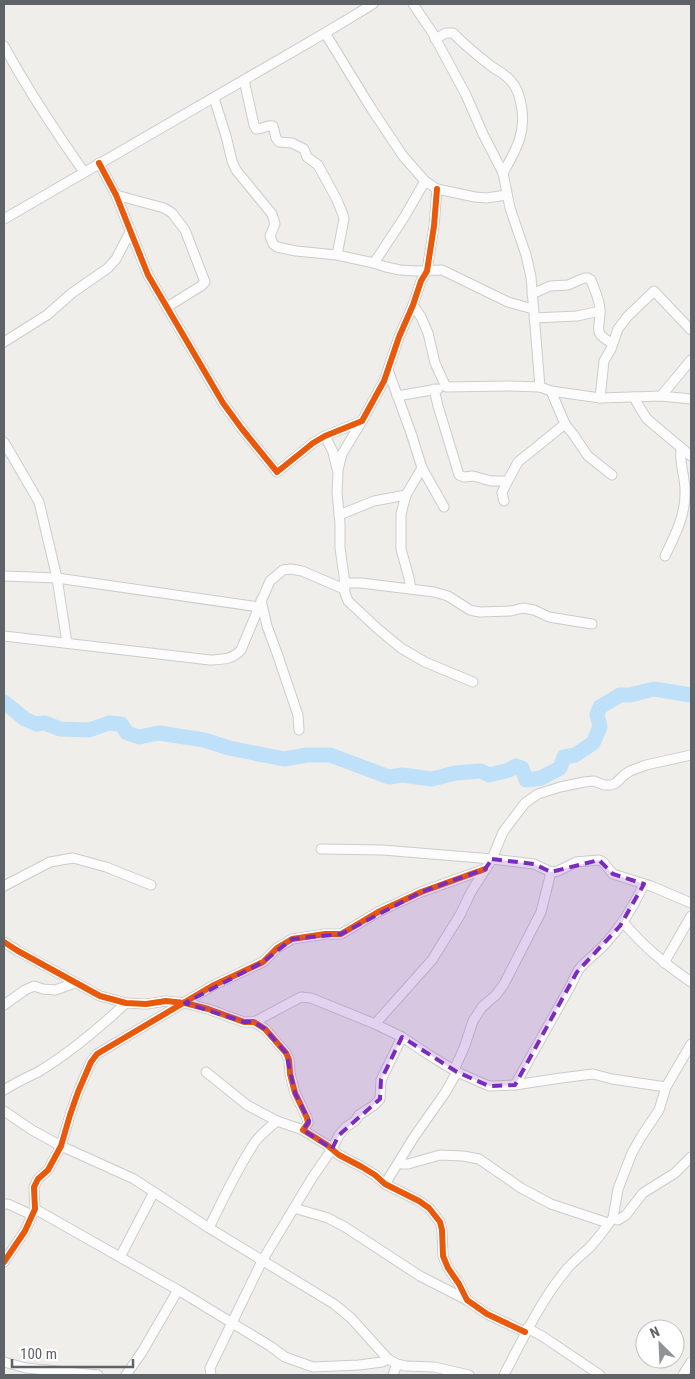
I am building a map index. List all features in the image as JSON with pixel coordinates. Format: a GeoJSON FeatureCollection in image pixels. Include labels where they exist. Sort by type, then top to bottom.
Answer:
{"type":"FeatureCollection","features":[{"type":"Feature","properties":{"kind":"street"},"geometry":{"type":"LineString","coordinates":[[4,219],[325,34],[373,4]]}},
{"type":"Feature","properties":{"kind":"street"},"geometry":{"type":"LineString","coordinates":[[413,4],[432,32],[466,94],[483,134],[503,173],[506,196],[526,254],[531,277],[540,387]]}},
{"type":"Feature","properties":{"kind":"street"},"geometry":{"type":"LineString","coordinates":[[435,39],[446,33],[453,33],[510,79],[517,88],[524,122],[515,152],[503,173]]}},
{"type":"Feature","properties":{"kind":"street"},"geometry":{"type":"LineString","coordinates":[[325,34],[403,156],[425,181],[437,189],[475,197],[506,196]]}},
{"type":"Feature","properties":{"kind":"street"},"geometry":{"type":"LineString","coordinates":[[4,46],[51,125],[84,172]]}},
{"type":"Feature","properties":{"kind":"street"},"geometry":{"type":"LineString","coordinates":[[244,80],[256,129],[271,125],[279,142],[292,143],[304,149],[307,157],[318,165],[337,200],[344,219],[337,255]]}},
{"type":"Feature","properties":{"kind":"street"},"geometry":{"type":"LineString","coordinates":[[214,98],[236,170],[272,214],[275,224],[270,236],[276,247],[337,255],[400,270],[436,270],[447,272],[480,290],[534,313],[577,316],[600,311]]}},
{"type":"Feature","properties":{"kind":"street"},"geometry":{"type":"LineString","coordinates":[[99,163],[116,195],[148,275],[223,403],[277,472],[313,443],[325,436],[362,422]]}},
{"type":"Feature","properties":{"kind":"street"},"geometry":{"type":"LineString","coordinates":[[374,263],[405,216],[425,181]]}},
{"type":"Feature","properties":{"kind":"street"},"geometry":{"type":"LineString","coordinates":[[338,473],[342,454],[362,422],[388,370],[421,281],[427,271],[434,226],[437,189]]}},
{"type":"Feature","properties":{"kind":"street"},"geometry":{"type":"LineString","coordinates":[[116,195],[164,208],[176,217],[185,230],[205,282],[167,307]]}},
{"type":"Feature","properties":{"kind":"street"},"geometry":{"type":"LineString","coordinates":[[4,342],[47,315],[72,293],[108,268],[130,232]]}},
{"type":"Feature","properties":{"kind":"street"},"geometry":{"type":"LineString","coordinates":[[532,294],[550,286],[568,284],[588,278],[591,280],[598,301],[600,311],[598,328],[604,339],[612,343]]}},
{"type":"Feature","properties":{"kind":"street"},"geometry":{"type":"LineString","coordinates":[[600,398],[604,361],[611,350],[618,329],[627,317],[654,291],[691,330]]}},
{"type":"Feature","properties":{"kind":"street"},"geometry":{"type":"LineString","coordinates":[[413,305],[428,333],[435,363],[446,387]]}},
{"type":"Feature","properties":{"kind":"street"},"geometry":{"type":"LineString","coordinates":[[661,396],[691,360]]}},
{"type":"Feature","properties":{"kind":"street"},"geometry":{"type":"LineString","coordinates":[[388,370],[422,468],[444,508]]}},
{"type":"Feature","properties":{"kind":"street"},"geometry":{"type":"LineString","coordinates":[[397,396],[446,387],[508,386],[540,387],[551,391],[600,398],[661,396],[691,399]]}},
{"type":"Feature","properties":{"kind":"street"},"geometry":{"type":"LineString","coordinates":[[434,389],[459,475],[507,482]]}},
{"type":"Feature","properties":{"kind":"street"},"geometry":{"type":"LineString","coordinates":[[551,391],[565,424],[588,456],[612,474]]}},
{"type":"Feature","properties":{"kind":"street"},"geometry":{"type":"LineString","coordinates":[[634,397],[647,419],[691,456]]}},
{"type":"Feature","properties":{"kind":"street"},"geometry":{"type":"LineString","coordinates":[[504,501],[502,493],[518,462],[565,424]]}},
{"type":"Feature","properties":{"kind":"street"},"geometry":{"type":"LineString","coordinates":[[325,436],[333,452],[338,473],[344,593],[348,601],[401,648],[424,662],[473,682]]}},
{"type":"Feature","properties":{"kind":"street"},"geometry":{"type":"LineString","coordinates":[[4,442],[39,502],[57,578],[67,643]]}},
{"type":"Feature","properties":{"kind":"street"},"geometry":{"type":"LineString","coordinates":[[665,556],[682,517],[685,492],[680,455],[681,448]]}},
{"type":"Feature","properties":{"kind":"street"},"geometry":{"type":"LineString","coordinates":[[411,590],[402,557],[400,541],[401,514],[406,495],[422,468]]}},
{"type":"Feature","properties":{"kind":"street"},"geometry":{"type":"LineString","coordinates":[[339,514],[374,501],[406,495]]}},
{"type":"Feature","properties":{"kind":"street"},"geometry":{"type":"LineString","coordinates":[[4,636],[210,660],[230,659],[241,650],[270,581],[283,570],[291,569],[344,586],[361,583],[434,592],[448,596],[474,611],[511,611],[523,608],[534,610],[549,617],[592,624]]}},
{"type":"Feature","properties":{"kind":"street"},"geometry":{"type":"LineString","coordinates":[[4,576],[57,578],[260,604]]}},
{"type":"Feature","properties":{"kind":"street"},"geometry":{"type":"LineString","coordinates":[[260,604],[298,715],[299,730]]}},
{"type":"Feature","properties":{"kind":"street"},"geometry":{"type":"LineString","coordinates":[[375,1024],[432,960],[492,859],[503,832],[525,803],[538,794],[584,782],[594,781],[611,786],[616,784],[622,776],[630,771],[646,765],[691,755]]}},
{"type":"Feature","properties":{"kind":"street"},"geometry":{"type":"LineString","coordinates":[[320,849],[383,850],[492,859],[534,864],[551,872],[558,871],[576,862],[598,860],[603,862],[613,874],[691,903]]}},
{"type":"Feature","properties":{"kind":"street"},"geometry":{"type":"LineString","coordinates":[[4,886],[50,862],[73,858],[106,867],[151,885]]}},
{"type":"Feature","properties":{"kind":"street"},"geometry":{"type":"LineString","coordinates":[[4,1262],[25,1231],[34,1212],[34,1187],[38,1179],[48,1170],[61,1146],[78,1092],[91,1062],[97,1054],[212,986],[263,962],[277,948],[292,939],[325,934],[340,934],[378,912],[421,892],[485,869]]}},
{"type":"Feature","properties":{"kind":"street"},"geometry":{"type":"LineString","coordinates":[[385,1184],[414,1137],[445,1094],[473,1021],[482,1007],[496,995],[504,984],[541,912],[551,872]]}},
{"type":"Feature","properties":{"kind":"street"},"geometry":{"type":"LineString","coordinates":[[515,1085],[577,972],[605,945],[623,922],[644,884]]}},
{"type":"Feature","properties":{"kind":"street"},"geometry":{"type":"LineString","coordinates":[[664,963],[691,916]]}},
{"type":"Feature","properties":{"kind":"street"},"geometry":{"type":"LineString","coordinates":[[623,922],[635,937],[664,963],[691,982]]}},
{"type":"Feature","properties":{"kind":"street"},"geometry":{"type":"LineString","coordinates":[[4,942],[100,996],[126,1003],[185,1003],[244,1022],[254,1022],[301,997],[311,998],[402,1037],[455,1071],[489,1086],[515,1085],[593,1074],[612,1079],[666,1087]]}},
{"type":"Feature","properties":{"kind":"street"},"geometry":{"type":"LineString","coordinates":[[4,1006],[25,990],[34,986],[55,990],[75,983]]}},
{"type":"Feature","properties":{"kind":"street"},"geometry":{"type":"LineString","coordinates":[[4,1090],[38,1071],[80,1043],[126,1003]]}},
{"type":"Feature","properties":{"kind":"street"},"geometry":{"type":"LineString","coordinates":[[254,1022],[265,1029],[286,1053],[295,1094],[307,1118],[308,1123],[304,1130]]}},
{"type":"Feature","properties":{"kind":"street"},"geometry":{"type":"LineString","coordinates":[[208,1373],[262,1261],[312,1178],[332,1149],[339,1134],[380,1099],[381,1080],[402,1037]]}},
{"type":"Feature","properties":{"kind":"street"},"geometry":{"type":"LineString","coordinates":[[504,1375],[526,1330],[553,1287],[568,1268],[591,1246],[611,1220],[618,1189],[632,1154],[659,1110],[666,1087],[691,1044]]}},
{"type":"Feature","properties":{"kind":"street"},"geometry":{"type":"LineString","coordinates":[[206,1072],[247,1105],[277,1121],[304,1130],[339,1155],[375,1175],[385,1184],[419,1201],[436,1215],[442,1230],[443,1256],[466,1300]]}},
{"type":"Feature","properties":{"kind":"street"},"geometry":{"type":"LineString","coordinates":[[4,1111],[32,1130],[61,1146],[134,1178],[209,1228],[334,1304],[351,1318],[388,1359],[406,1366],[434,1367],[469,1375]]}},
{"type":"Feature","properties":{"kind":"street"},"geometry":{"type":"LineString","coordinates":[[209,1228],[256,1141],[277,1121]]}},
{"type":"Feature","properties":{"kind":"street"},"geometry":{"type":"LineString","coordinates":[[399,1163],[408,1164],[440,1155],[479,1159],[521,1188],[551,1204],[611,1220],[618,1220],[626,1215],[643,1193],[675,1173],[691,1157]]}},
{"type":"Feature","properties":{"kind":"street"},"geometry":{"type":"LineString","coordinates":[[120,1257],[154,1192]]}},
{"type":"Feature","properties":{"kind":"street"},"geometry":{"type":"LineString","coordinates":[[4,1204],[34,1212],[120,1257],[178,1290],[285,1357],[314,1371],[382,1362],[388,1359]]}},
{"type":"Feature","properties":{"kind":"street"},"geometry":{"type":"LineString","coordinates":[[294,1208],[328,1218],[345,1227],[420,1276],[466,1300],[487,1314],[542,1336],[600,1375]]}},
{"type":"Feature","properties":{"kind":"street"},"geometry":{"type":"LineString","coordinates":[[126,1375],[178,1290]]}},
{"type":"Feature","properties":{"kind":"street"},"geometry":{"type":"LineString","coordinates":[[4,1362],[26,1368],[98,1375]]}},
{"type":"Feature","properties":{"kind":"street"},"geometry":{"type":"LineString","coordinates":[[684,1375],[691,1362]]}},
{"type":"Feature","properties":{"kind":"street"},"geometry":{"type":"LineString","coordinates":[[394,1375],[397,1364]]}},
{"type":"Feature","properties":{"kind":"highlighted area"},"geometry":{"type":"Polygon","coordinates":[[[492,859],[534,864],[551,872],[599,860],[613,874],[644,884],[620,926],[577,972],[515,1085],[489,1086],[457,1072],[402,1037],[381,1080],[380,1099],[339,1135],[332,1149],[303,1130],[309,1121],[295,1093],[286,1053],[265,1029],[254,1022],[244,1022],[185,1003],[263,962],[292,939],[341,934],[421,892],[485,869],[492,859]]]}},
{"type":"Feature","properties":{"kind":"waterway"},"geometry":{"type":"LineString","coordinates":[[4,702],[25,719],[36,724],[45,723],[60,729],[89,730],[109,723],[121,724],[127,733],[139,737],[159,733],[204,740],[229,748],[284,759],[307,755],[330,755],[389,777],[402,775],[432,779],[455,773],[481,771],[489,775],[509,770],[516,766],[522,768],[526,780],[541,778],[560,768],[564,757],[575,755],[593,743],[600,727],[597,714],[600,707],[620,695],[630,695],[654,689],[691,695]]}},
{"type":"Feature","properties":{"kind":"cycle path"},"geometry":{"type":"LineString","coordinates":[[99,163],[116,195],[148,275],[223,403],[277,472],[313,443],[362,421],[384,381],[399,337],[421,281],[427,271],[434,226],[437,189]]}},
{"type":"Feature","properties":{"kind":"cycle path"},"geometry":{"type":"LineString","coordinates":[[4,1262],[25,1231],[35,1209],[34,1187],[38,1179],[48,1170],[61,1146],[78,1092],[91,1062],[97,1054],[212,986],[263,962],[277,948],[292,939],[325,934],[341,934],[378,912],[421,892],[485,869]]}},
{"type":"Feature","properties":{"kind":"cycle path"},"geometry":{"type":"LineString","coordinates":[[4,942],[100,996],[126,1003],[146,1004],[166,1001],[185,1003],[244,1022],[254,1022],[265,1029],[286,1053],[289,1060],[290,1074],[295,1093],[307,1118],[308,1123],[303,1130],[339,1155],[375,1175],[385,1184],[429,1208],[440,1222],[443,1256],[467,1300],[487,1314],[525,1332]]}}]}
